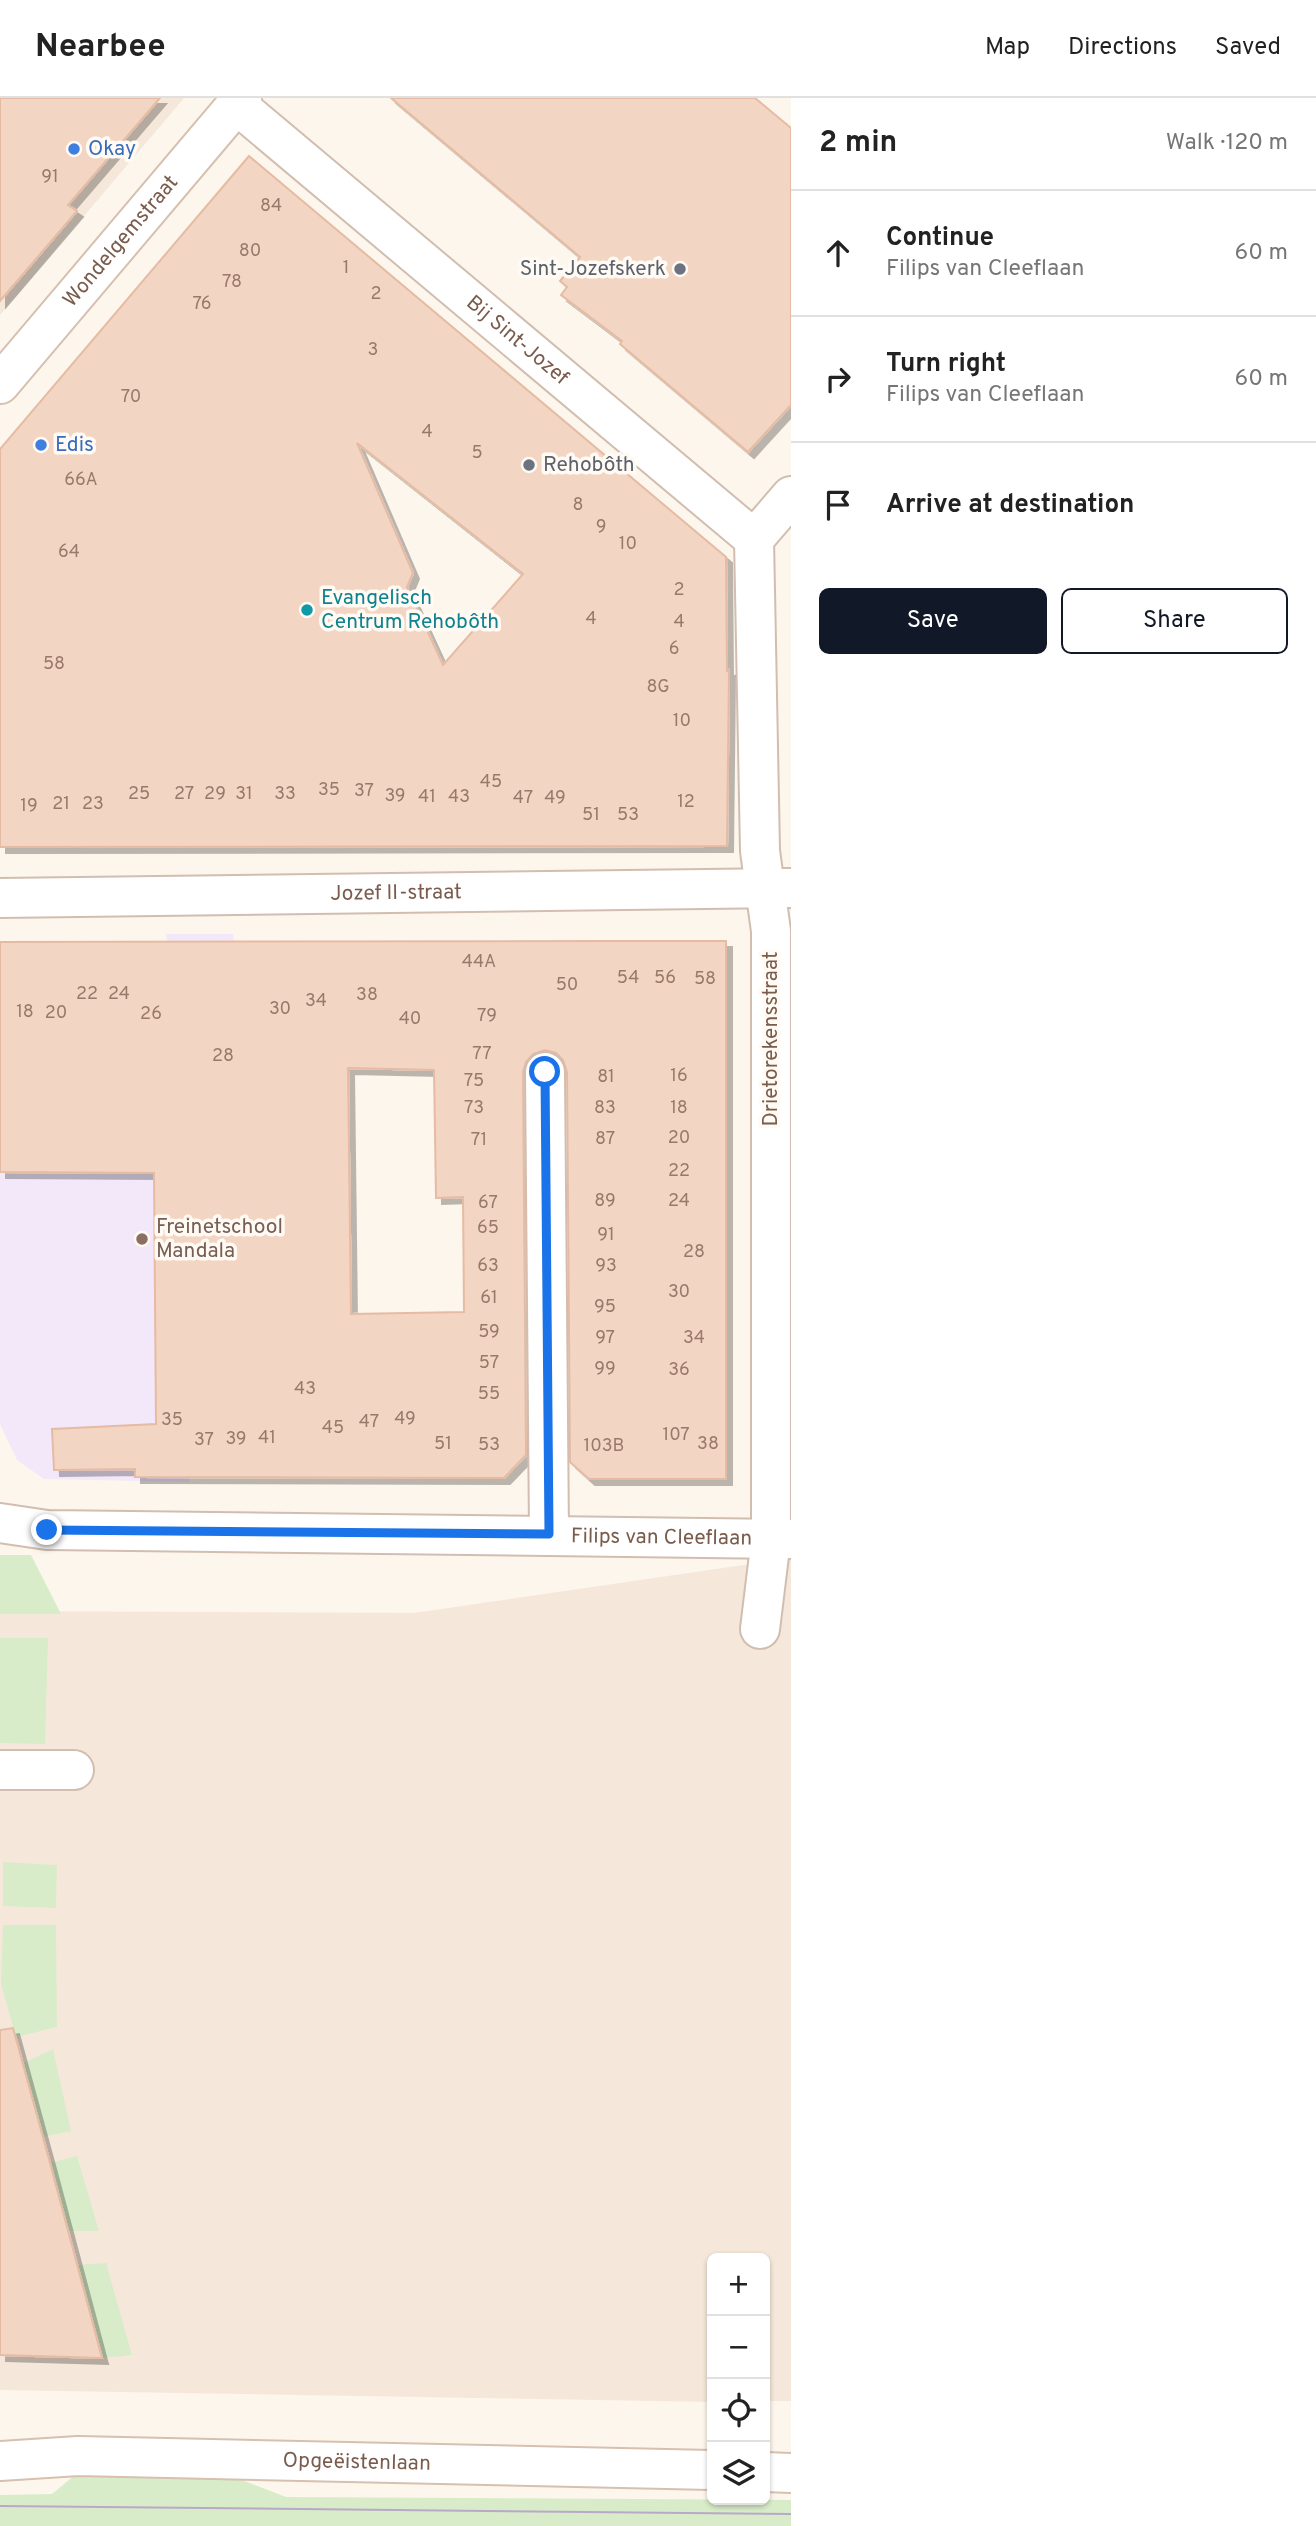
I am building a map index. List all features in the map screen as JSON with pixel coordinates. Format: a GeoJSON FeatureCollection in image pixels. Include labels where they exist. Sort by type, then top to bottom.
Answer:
{"type":"FeatureCollection","features":[{"type":"Feature","properties":{"kind":"street","name":"Wondelgemstraat"},"geometry":{"type":"LineString","coordinates":[[0,384],[240,102]]}},
{"type":"Feature","properties":{"kind":"street","name":"Bij Sint-Jozef"},"geometry":{"type":"LineString","coordinates":[[240,102],[754,539]]}},
{"type":"Feature","properties":{"kind":"street"},"geometry":{"type":"LineString","coordinates":[[754,539],[791,496]]}},
{"type":"Feature","properties":{"kind":"street","name":"Drietorekensstraat"},"geometry":{"type":"LineString","coordinates":[[754,539],[760,852],[778,889],[771,931],[781,1539]]}},
{"type":"Feature","properties":{"kind":"street","name":"Jozef II-straat"},"geometry":{"type":"LineString","coordinates":[[0,898],[778,889]]}},
{"type":"Feature","properties":{"kind":"street","name":"Filips van Cleeflaan"},"geometry":{"type":"LineString","coordinates":[[545,1072],[549,1534]]}},
{"type":"Feature","properties":{"kind":"street","name":"Filips van Cleeflaan"},"geometry":{"type":"LineString","coordinates":[[0,1523],[47,1530],[549,1534],[781,1539],[760,1629]]}},
{"type":"Feature","properties":{"kind":"street"},"geometry":{"type":"LineString","coordinates":[[0,1770],[74,1770]]}},
{"type":"Feature","properties":{"kind":"street","name":"Opgeëistenlaan"},"geometry":{"type":"LineString","coordinates":[[0,2461],[78,2456],[707,2470]]}},
{"type":"Feature","properties":{"kind":"street"},"geometry":{"type":"LineString","coordinates":[[770,2472],[791,2473]]}},
{"type":"Feature","properties":{"kind":"shaded area"},"geometry":{"type":"Polygon","coordinates":[[[0,98],[184,98],[0,315],[0,98]]]}},
{"type":"Feature","properties":{"kind":"shaded area","name":"Freinetschool Mandala"},"geometry":{"type":"Polygon","coordinates":[[[166,934],[233,934],[244,1051],[188,1306],[189,1482],[44,1479],[17,1460],[0,1424],[0,1083],[167,942],[166,934]]]}},
{"type":"Feature","properties":{"kind":"shaded area"},"geometry":{"type":"Polygon","coordinates":[[[791,1558],[791,2401],[770,2401],[770,2253],[707,2253],[707,2402],[0,2390],[0,1611],[414,1613],[791,1558]]]}},
{"type":"Feature","properties":{"kind":"green space"},"geometry":{"type":"Polygon","coordinates":[[[0,1555],[31,1555],[61,1614],[0,1614],[0,1555]]]}},
{"type":"Feature","properties":{"kind":"green space"},"geometry":{"type":"Polygon","coordinates":[[[0,1638],[48,1638],[45,1744],[0,1743],[0,1638]]]}},
{"type":"Feature","properties":{"kind":"green space"},"geometry":{"type":"Polygon","coordinates":[[[3,1862],[57,1865],[56,1908],[3,1906],[3,1862]]]}},
{"type":"Feature","properties":{"kind":"green space"},"geometry":{"type":"Polygon","coordinates":[[[3,1925],[56,1925],[57,2027],[16,2037],[1,1984],[3,1925]]]}},
{"type":"Feature","properties":{"kind":"green space"},"geometry":{"type":"Polygon","coordinates":[[[53,2049],[71,2131],[43,2137],[23,2063],[53,2049]]]}},
{"type":"Feature","properties":{"kind":"green space"},"geometry":{"type":"Polygon","coordinates":[[[77,2156],[99,2231],[68,2231],[50,2163],[77,2156]]]}},
{"type":"Feature","properties":{"kind":"green space"},"geometry":{"type":"Polygon","coordinates":[[[106,2263],[132,2355],[102,2358],[77,2265],[106,2263]]]}},
{"type":"Feature","properties":{"kind":"green space"},"geometry":{"type":"Polygon","coordinates":[[[221,2472],[286,2497],[707,2500],[707,2505],[770,2505],[770,2500],[791,2500],[791,2526],[0,2526],[0,2495],[52,2494],[75,2475],[221,2472]]]}},
{"type":"Feature","properties":{"kind":"building"},"geometry":{"type":"Polygon","coordinates":[[[0,98],[160,98],[68,205],[77,211],[0,301],[0,98]]]}},
{"type":"Feature","properties":{"kind":"building","name":"Sint-Jozefskerk"},"geometry":{"type":"Polygon","coordinates":[[[391,98],[755,98],[791,128],[791,405],[748,452],[620,344],[622,341],[561,295],[567,287],[560,281],[580,257],[391,98]]]}},
{"type":"Feature","properties":{"kind":"building"},"geometry":{"type":"Polygon","coordinates":[[[249,156],[726,557],[727,671],[729,670],[727,846],[0,847],[0,449],[249,156]],[[357,443],[413,573],[407,587],[443,665],[523,574],[357,443]]]}},
{"type":"Feature","properties":{"kind":"building"},"geometry":{"type":"Polygon","coordinates":[[[726,941],[726,1479],[589,1479],[570,1462],[567,1072],[563,1060],[556,1053],[545,1050],[533,1054],[526,1062],[523,1072],[526,1455],[504,1478],[135,1477],[135,1469],[54,1470],[52,1429],[156,1424],[154,1173],[0,1172],[0,942],[726,941]],[[348,1068],[351,1314],[464,1312],[463,1197],[436,1198],[434,1070],[348,1068]]]}},
{"type":"Feature","properties":{"kind":"building"},"geometry":{"type":"Polygon","coordinates":[[[13,2028],[102,2358],[0,2355],[0,2030],[13,2028]]]}},
{"type":"Feature","properties":{"kind":"tram line"},"geometry":{"type":"LineString","coordinates":[[0,2506],[791,2514]]}},
{"type":"Feature","properties":{"kind":"place","name":"Okay"},"geometry":{"type":"Point","coordinates":[74,149]}},
{"type":"Feature","properties":{"kind":"place","name":"Sint-Jozefskerk"},"geometry":{"type":"Point","coordinates":[680,269]}},
{"type":"Feature","properties":{"kind":"place","name":"Edis"},"geometry":{"type":"Point","coordinates":[41,445]}},
{"type":"Feature","properties":{"kind":"place","name":"Rehobôth"},"geometry":{"type":"Point","coordinates":[529,465]}},
{"type":"Feature","properties":{"kind":"place","name":"Evangelisch Centrum Rehobôth"},"geometry":{"type":"Point","coordinates":[307,610]}},
{"type":"Feature","properties":{"kind":"place","name":"Freinetschool Mandala"},"geometry":{"type":"Point","coordinates":[142,1239]}},
{"type":"Feature","properties":{"kind":"route"},"geometry":{"type":"LineString","coordinates":[[47,1530],[549,1534],[545,1072]]}}]}
